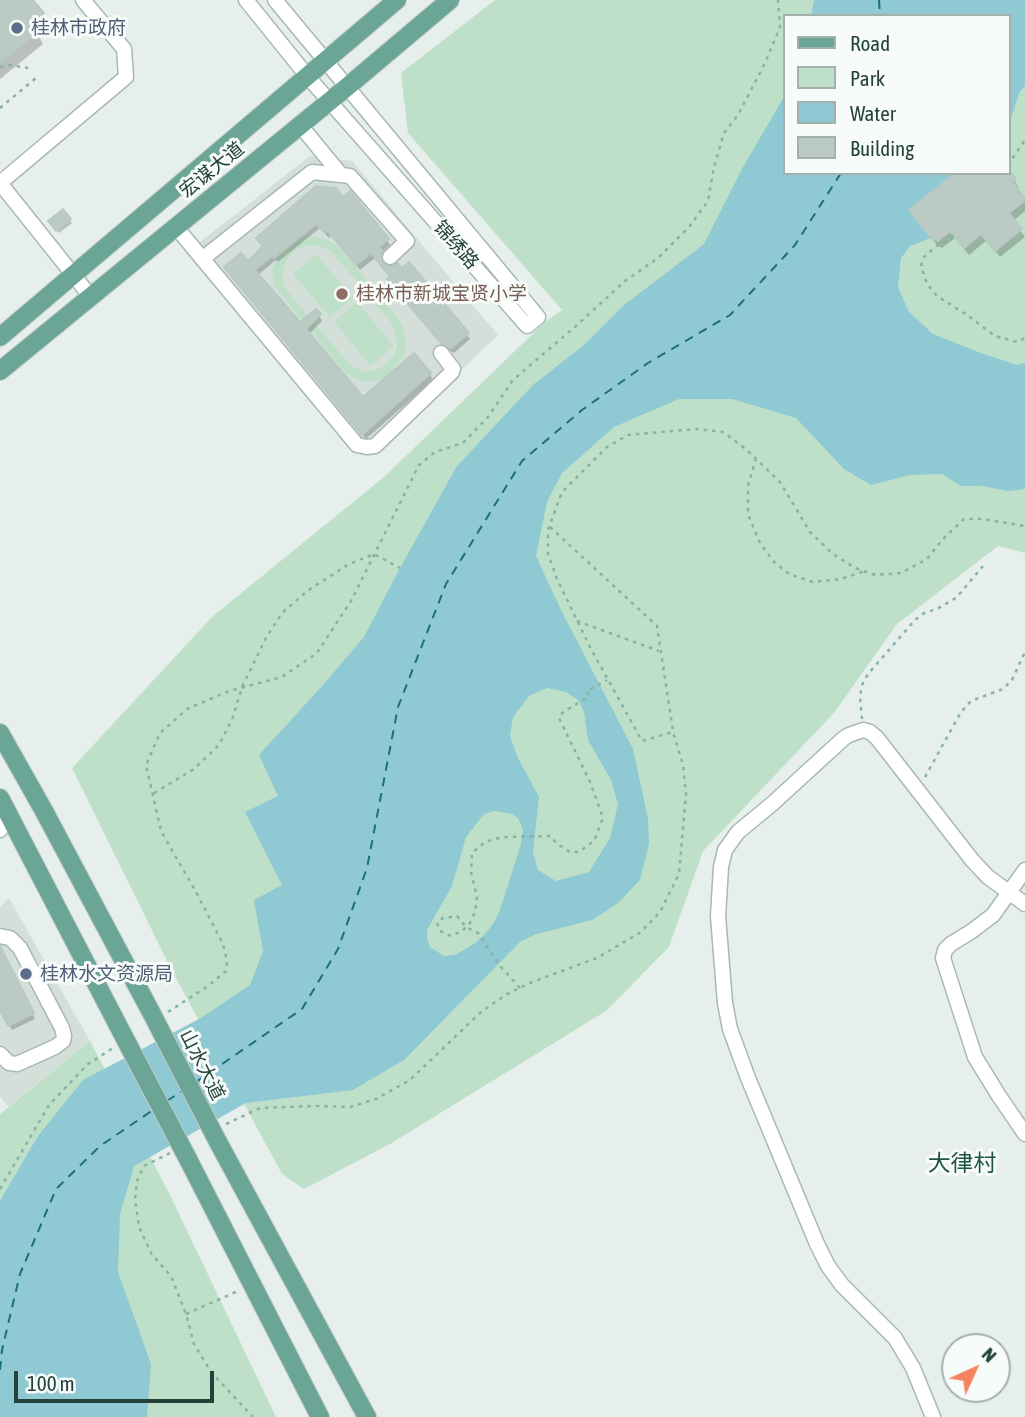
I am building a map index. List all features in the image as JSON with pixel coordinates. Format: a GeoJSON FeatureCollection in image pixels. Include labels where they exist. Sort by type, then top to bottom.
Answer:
{"type":"FeatureCollection","features":[{"type":"Feature","properties":{"kind":"main road","name":"宏谋大道"},"geometry":{"type":"LineString","coordinates":[[0,337],[397,0]]}},
{"type":"Feature","properties":{"kind":"main road","name":"宏谋大道"},"geometry":{"type":"LineString","coordinates":[[0,371],[450,0]]}},
{"type":"Feature","properties":{"kind":"main road","name":"山水大道"},"geometry":{"type":"LineString","coordinates":[[0,733],[158,1014],[217,1136],[367,1417]]}},
{"type":"Feature","properties":{"kind":"main road"},"geometry":{"type":"LineString","coordinates":[[0,798],[5,822],[253,1284],[320,1417]]}},
{"type":"Feature","properties":{"kind":"street"},"geometry":{"type":"LineString","coordinates":[[83,0],[124,50],[126,77],[0,183],[91,297]]}},
{"type":"Feature","properties":{"kind":"street","name":"锦绣路"},"geometry":{"type":"LineString","coordinates":[[246,0],[308,77],[527,326],[538,317],[275,0]]}},
{"type":"Feature","properties":{"kind":"street"},"geometry":{"type":"LineString","coordinates":[[300,125],[341,175]]}},
{"type":"Feature","properties":{"kind":"street"},"geometry":{"type":"LineString","coordinates":[[202,259],[312,172],[350,176],[407,241],[390,257]]}},
{"type":"Feature","properties":{"kind":"street"},"geometry":{"type":"LineString","coordinates":[[176,228],[354,443],[360,446],[375,446],[452,372],[453,369],[441,353]]}},
{"type":"Feature","properties":{"kind":"street"},"geometry":{"type":"LineString","coordinates":[[933,1417],[913,1368],[895,1338],[842,1285],[828,1266],[748,1078],[730,1029],[725,1003],[718,916],[721,867],[725,850],[738,832],[830,750],[849,735],[863,730],[877,738],[972,860],[988,877],[1025,904]]}},
{"type":"Feature","properties":{"kind":"street"},"geometry":{"type":"LineString","coordinates":[[1025,870],[993,915],[951,944],[945,950],[943,958],[975,1057],[1025,1135]]}},
{"type":"Feature","properties":{"kind":"street"},"geometry":{"type":"LineString","coordinates":[[0,936],[10,938],[20,948],[64,1036],[55,1047],[18,1064],[9,1063],[0,1054]]}},
{"type":"Feature","properties":{"kind":"path"},"geometry":{"type":"LineString","coordinates":[[158,1014],[208,986],[226,971],[227,961],[223,944],[161,831],[146,765],[160,733],[187,709],[229,691],[282,677],[317,653],[351,601],[419,465],[435,452],[463,443],[488,417],[513,380],[625,281],[658,258],[689,227],[708,201],[724,133],[744,104],[780,27],[778,0]]}},
{"type":"Feature","properties":{"kind":"path"},"geometry":{"type":"LineString","coordinates":[[0,66],[28,68]]}},
{"type":"Feature","properties":{"kind":"path"},"geometry":{"type":"LineString","coordinates":[[0,108],[36,78]]}},
{"type":"Feature","properties":{"kind":"path"},"geometry":{"type":"LineString","coordinates":[[1011,162],[1025,140]]}},
{"type":"Feature","properties":{"kind":"path"},"geometry":{"type":"LineString","coordinates":[[953,235],[924,257],[921,266],[927,284],[937,296],[995,336],[1017,342],[1025,338]]}},
{"type":"Feature","properties":{"kind":"path"},"geometry":{"type":"LineString","coordinates":[[673,732],[642,741],[577,621],[548,554],[550,527],[562,492],[607,447],[628,435],[697,429],[723,432],[756,458],[780,482],[810,532],[833,554],[855,568],[875,575],[901,573],[927,559],[964,519],[984,519],[1025,526]]}},
{"type":"Feature","properties":{"kind":"path"},"geometry":{"type":"LineString","coordinates":[[756,458],[748,486],[748,514],[759,541],[773,561],[789,574],[813,582],[841,579],[865,571]]}},
{"type":"Feature","properties":{"kind":"path"},"geometry":{"type":"LineString","coordinates":[[217,1136],[260,1108],[349,1107],[376,1099],[410,1080],[481,1012],[507,994],[597,958],[641,932],[660,912],[679,874],[686,794],[673,732],[657,626],[550,527]]}},
{"type":"Feature","properties":{"kind":"path"},"geometry":{"type":"LineString","coordinates":[[374,554],[400,568]]}},
{"type":"Feature","properties":{"kind":"path"},"geometry":{"type":"LineString","coordinates":[[153,793],[194,769],[219,746],[233,718],[242,687],[266,638],[282,613],[307,591],[349,564],[374,554]]}},
{"type":"Feature","properties":{"kind":"path"},"geometry":{"type":"LineString","coordinates":[[863,730],[860,697],[868,674],[915,620],[956,598],[983,566]]}},
{"type":"Feature","properties":{"kind":"path"},"geometry":{"type":"LineString","coordinates":[[577,621],[661,652]]}},
{"type":"Feature","properties":{"kind":"path"},"geometry":{"type":"LineString","coordinates":[[917,789],[961,712],[971,701],[1003,689],[1012,680],[1025,652]]}},
{"type":"Feature","properties":{"kind":"path"},"geometry":{"type":"LineString","coordinates":[[520,988],[501,967],[478,933],[466,927],[457,916],[443,918],[437,923],[440,931],[451,936],[462,931],[466,927],[470,923],[477,897],[471,872],[472,853],[485,842],[512,836],[551,836],[556,843],[570,852],[579,852],[594,841],[603,818],[590,782],[559,719],[562,713],[589,696],[587,691],[607,680]]}},
{"type":"Feature","properties":{"kind":"path"},"geometry":{"type":"LineString","coordinates":[[0,1189],[50,1105],[88,1064],[122,1038]]}},
{"type":"Feature","properties":{"kind":"path"},"geometry":{"type":"LineString","coordinates":[[184,1154],[144,1166],[137,1181],[135,1199],[139,1227],[152,1255],[171,1276],[194,1344],[211,1372],[253,1417]]}},
{"type":"Feature","properties":{"kind":"path"},"geometry":{"type":"LineString","coordinates":[[186,1314],[253,1284]]}},
{"type":"Feature","properties":{"kind":"shaded area","name":"桂林市新城宝贤小学"},"geometry":{"type":"Polygon","coordinates":[[[310,156],[352,161],[498,335],[378,450],[355,451],[186,253],[310,156]]]}},
{"type":"Feature","properties":{"kind":"shaded area","name":"桂林水文资源局"},"geometry":{"type":"Polygon","coordinates":[[[9,898],[90,1041],[8,1107],[0,1096],[0,907],[9,898]]]}},
{"type":"Feature","properties":{"kind":"green space"},"geometry":{"type":"Polygon","coordinates":[[[495,0],[1025,0],[1025,553],[998,546],[897,624],[834,713],[703,851],[669,947],[606,1011],[390,1144],[304,1189],[282,1174],[171,969],[72,768],[213,616],[384,477],[546,321],[562,310],[408,133],[401,73],[495,0]]]}},
{"type":"Feature","properties":{"kind":"green space"},"geometry":{"type":"Polygon","coordinates":[[[308,236],[324,238],[339,247],[402,324],[406,338],[404,355],[392,371],[378,381],[362,382],[347,375],[274,286],[272,270],[277,258],[297,240],[308,236]],[[316,245],[297,249],[287,259],[283,271],[284,287],[351,366],[364,372],[379,369],[395,354],[397,344],[393,325],[327,249],[316,245]]]}},
{"type":"Feature","properties":{"kind":"green space"},"geometry":{"type":"Polygon","coordinates":[[[316,254],[353,298],[330,317],[293,274],[316,254]]]}},
{"type":"Feature","properties":{"kind":"green space"},"geometry":{"type":"Polygon","coordinates":[[[357,302],[394,346],[370,365],[334,322],[357,302]]]}},
{"type":"Feature","properties":{"kind":"green space"},"geometry":{"type":"Polygon","coordinates":[[[90,1041],[170,1195],[276,1417],[0,1417],[0,1114],[90,1041]]]}},
{"type":"Feature","properties":{"kind":"water"},"geometry":{"type":"Polygon","coordinates":[[[814,0],[1025,0],[1025,86],[1020,91],[1011,118],[1011,14],[811,14],[814,0]]]}},
{"type":"Feature","properties":{"kind":"water"},"geometry":{"type":"Polygon","coordinates":[[[783,98],[783,175],[953,175],[909,210],[931,238],[910,246],[901,258],[898,287],[909,312],[933,334],[1017,365],[1025,363],[1025,489],[1008,491],[982,486],[961,486],[942,474],[910,475],[871,485],[844,469],[796,418],[732,399],[679,399],[614,427],[562,473],[547,502],[536,556],[633,749],[648,819],[649,844],[640,880],[618,903],[592,920],[537,934],[521,941],[404,1060],[353,1090],[246,1103],[134,1166],[120,1214],[118,1272],[151,1364],[147,1417],[0,1417],[0,1201],[38,1136],[83,1080],[201,1018],[250,985],[263,951],[254,900],[282,885],[245,812],[278,796],[259,755],[364,637],[457,466],[534,384],[584,345],[624,305],[704,244],[743,167],[783,98]],[[548,688],[530,695],[513,717],[510,736],[518,758],[539,797],[533,852],[538,870],[556,881],[589,872],[610,838],[618,804],[611,780],[588,740],[584,712],[579,701],[566,692],[548,688]],[[494,811],[484,814],[466,837],[452,886],[427,930],[430,947],[444,956],[455,955],[474,944],[493,924],[500,910],[523,830],[518,818],[512,814],[494,811]]]}},
{"type":"Feature","properties":{"kind":"building","name":"桂林市政府"},"geometry":{"type":"Polygon","coordinates":[[[0,0],[33,0],[44,13],[31,24],[38,32],[0,63],[0,0]]]}},
{"type":"Feature","properties":{"kind":"building"},"geometry":{"type":"Polygon","coordinates":[[[1011,173],[1016,179],[1012,182],[1025,198],[1009,213],[1022,229],[995,251],[981,234],[964,248],[950,231],[938,241],[931,238],[909,210],[953,175],[1011,173]]]}},
{"type":"Feature","properties":{"kind":"building"},"geometry":{"type":"Polygon","coordinates":[[[316,186],[336,188],[343,197],[350,191],[389,239],[379,247],[383,263],[392,266],[397,263],[402,268],[409,262],[469,333],[450,349],[442,344],[387,279],[390,277],[371,253],[356,265],[328,231],[325,233],[316,224],[255,270],[300,322],[316,309],[321,314],[306,329],[363,397],[414,353],[431,373],[362,435],[224,267],[241,253],[248,261],[263,246],[256,238],[316,186]]]}},
{"type":"Feature","properties":{"kind":"building"},"geometry":{"type":"Polygon","coordinates":[[[63,209],[71,219],[56,231],[48,221],[63,209]]]}},
{"type":"Feature","properties":{"kind":"building"},"geometry":{"type":"Polygon","coordinates":[[[0,946],[34,1013],[8,1026],[0,1010],[0,946]]]}},
{"type":"Feature","properties":{"kind":"ferry route"},"geometry":{"type":"LineString","coordinates":[[879,0],[880,14]]}},
{"type":"Feature","properties":{"kind":"ferry route"},"geometry":{"type":"LineString","coordinates":[[196,1082],[302,1009],[338,949],[367,868],[398,707],[446,584],[522,461],[582,410],[648,363],[730,315],[795,245],[840,175]]}},
{"type":"Feature","properties":{"kind":"ferry route"},"geometry":{"type":"LineString","coordinates":[[167,1101],[182,1091]]}},
{"type":"Feature","properties":{"kind":"ferry route"},"geometry":{"type":"LineString","coordinates":[[0,1370],[2,1350],[20,1274],[56,1189],[100,1146],[153,1110]]}},
{"type":"Feature","properties":{"kind":"place","name":"桂林市政府"},"geometry":{"type":"Point","coordinates":[17,28]}},
{"type":"Feature","properties":{"kind":"place","name":"桂林市新城宝贤小学"},"geometry":{"type":"Point","coordinates":[342,294]}},
{"type":"Feature","properties":{"kind":"place","name":"桂林水文资源局"},"geometry":{"type":"Point","coordinates":[26,974]}},
{"type":"Feature","properties":{"kind":"district","name":"大律村"},"geometry":{"type":"Point","coordinates":[962,1164]}}]}
